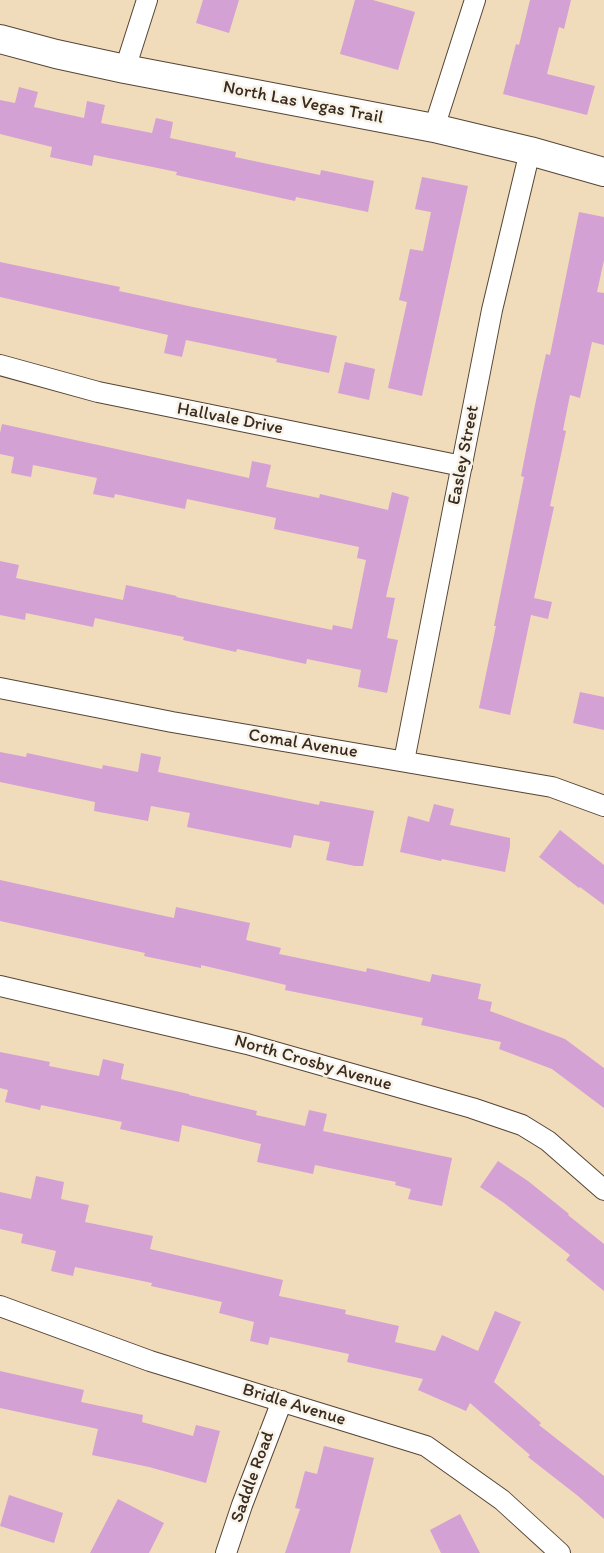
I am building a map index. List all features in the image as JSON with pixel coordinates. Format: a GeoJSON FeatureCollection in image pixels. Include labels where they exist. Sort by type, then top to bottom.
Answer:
{"type":"FeatureCollection","features":[{"type":"Feature","properties":{"kind":"street"},"geometry":{"type":"LineString","coordinates":[[125,69],[147,0]]}},
{"type":"Feature","properties":{"kind":"street"},"geometry":{"type":"LineString","coordinates":[[434,128],[476,0]]}},
{"type":"Feature","properties":{"kind":"street","name":"North Las Vegas Trail"},"geometry":{"type":"LineString","coordinates":[[0,39],[56,54],[125,69],[434,128],[530,151],[604,172]]}},
{"type":"Feature","properties":{"kind":"street","name":"Easley Street"},"geometry":{"type":"LineString","coordinates":[[404,761],[492,310],[530,151]]}},
{"type":"Feature","properties":{"kind":"street","name":"Hallvale Drive"},"geometry":{"type":"LineString","coordinates":[[0,365],[98,392],[462,466]]}},
{"type":"Feature","properties":{"kind":"street","name":"Comal Avenue"},"geometry":{"type":"LineString","coordinates":[[0,688],[172,722],[552,787],[604,806]]}},
{"type":"Feature","properties":{"kind":"street","name":"North Crosby Avenue"},"geometry":{"type":"LineString","coordinates":[[0,986],[247,1044],[522,1124],[548,1141],[604,1190]]}},
{"type":"Feature","properties":{"kind":"street","name":"Bridle Avenue"},"geometry":{"type":"LineString","coordinates":[[0,1306],[150,1361],[426,1446],[502,1500],[560,1553]]}},
{"type":"Feature","properties":{"kind":"street","name":"Saddle Road"},"geometry":{"type":"LineString","coordinates":[[226,1553],[242,1505],[282,1402]]}},
{"type":"Feature","properties":{"kind":"building"},"geometry":{"type":"Polygon","coordinates":[[[203,0],[239,0],[229,33],[196,23],[203,0]]]}},
{"type":"Feature","properties":{"kind":"building"},"geometry":{"type":"Polygon","coordinates":[[[355,0],[373,0],[415,12],[398,70],[340,54],[355,0]]]}},
{"type":"Feature","properties":{"kind":"building"},"geometry":{"type":"Polygon","coordinates":[[[530,0],[571,0],[564,29],[559,27],[547,74],[595,86],[587,115],[503,94],[516,44],[519,45],[530,0]]]}},
{"type":"Feature","properties":{"kind":"building"},"geometry":{"type":"Polygon","coordinates":[[[19,87],[38,92],[34,107],[84,118],[87,101],[105,105],[101,123],[152,133],[156,118],[173,122],[170,138],[236,152],[235,157],[320,175],[321,170],[374,181],[368,212],[296,197],[295,201],[176,175],[177,172],[94,155],[92,166],[50,157],[52,147],[0,134],[0,100],[15,103],[19,87]]]}},
{"type":"Feature","properties":{"kind":"building"},"geometry":{"type":"Polygon","coordinates":[[[422,177],[468,186],[422,396],[388,388],[407,302],[399,300],[410,249],[423,251],[431,212],[415,209],[422,177]]]}},
{"type":"Feature","properties":{"kind":"building"},"geometry":{"type":"Polygon","coordinates":[[[579,212],[604,217],[604,260],[597,292],[604,293],[604,345],[592,342],[580,398],[570,395],[563,430],[566,431],[550,506],[554,507],[534,598],[552,602],[548,619],[531,615],[510,715],[479,708],[524,477],[521,476],[535,405],[546,354],[550,355],[579,212]]]}},
{"type":"Feature","properties":{"kind":"building"},"geometry":{"type":"Polygon","coordinates":[[[0,262],[120,287],[119,291],[337,336],[329,373],[276,362],[277,359],[186,340],[182,357],[164,353],[168,335],[0,297],[0,262]]]}},
{"type":"Feature","properties":{"kind":"building"},"geometry":{"type":"Polygon","coordinates":[[[345,362],[375,369],[369,400],[338,393],[345,362]]]}},
{"type":"Feature","properties":{"kind":"building"},"geometry":{"type":"Polygon","coordinates":[[[2,424],[249,478],[252,461],[271,465],[266,487],[319,498],[320,494],[388,510],[392,492],[409,497],[386,597],[395,598],[387,638],[398,640],[387,693],[358,687],[361,670],[307,659],[306,664],[237,649],[236,652],[183,640],[184,637],[95,618],[93,627],[26,613],[25,620],[0,615],[0,561],[19,565],[16,578],[123,600],[126,585],[332,630],[333,625],[352,629],[366,560],[357,558],[359,547],[274,529],[276,518],[187,499],[185,509],[115,494],[114,498],[93,494],[97,478],[33,465],[31,477],[11,473],[14,457],[0,454],[2,424]]]}},
{"type":"Feature","properties":{"kind":"building"},"geometry":{"type":"Polygon","coordinates":[[[580,692],[604,697],[604,730],[573,723],[580,692]]]}},
{"type":"Feature","properties":{"kind":"building"},"geometry":{"type":"Polygon","coordinates":[[[0,752],[26,757],[27,753],[102,769],[103,765],[138,772],[141,753],[161,757],[158,772],[319,805],[320,801],[374,811],[363,866],[326,860],[330,842],[294,835],[291,848],[187,827],[190,813],[151,806],[148,821],[94,811],[95,802],[0,782],[0,752]]]}},
{"type":"Feature","properties":{"kind":"building"},"geometry":{"type":"Polygon","coordinates":[[[434,804],[454,809],[450,825],[510,838],[505,872],[400,852],[408,816],[429,822],[434,804]]]}},
{"type":"Feature","properties":{"kind":"building"},"geometry":{"type":"Polygon","coordinates":[[[560,830],[604,865],[604,905],[539,857],[560,830]]]}},
{"type":"Feature","properties":{"kind":"building"},"geometry":{"type":"Polygon","coordinates":[[[0,880],[174,918],[176,907],[250,923],[246,940],[281,948],[279,954],[366,972],[367,968],[430,982],[432,974],[481,984],[478,999],[492,1002],[490,1011],[565,1039],[604,1068],[604,1108],[552,1069],[499,1049],[501,1042],[421,1025],[423,1018],[285,990],[286,985],[201,965],[201,968],[144,956],[145,953],[0,921],[0,880]]]}},
{"type":"Feature","properties":{"kind":"building"},"geometry":{"type":"Polygon","coordinates":[[[0,1052],[50,1062],[49,1066],[99,1076],[103,1059],[124,1064],[121,1079],[257,1111],[256,1115],[305,1126],[309,1110],[327,1114],[323,1131],[452,1158],[442,1206],[408,1199],[411,1189],[395,1185],[396,1182],[315,1165],[313,1174],[257,1162],[261,1144],[182,1125],[179,1142],[120,1129],[122,1122],[41,1105],[40,1110],[5,1102],[8,1090],[0,1088],[0,1052]]]}},
{"type":"Feature","properties":{"kind":"building"},"geometry":{"type":"Polygon","coordinates":[[[498,1161],[528,1181],[604,1244],[604,1291],[566,1260],[570,1255],[504,1203],[480,1187],[498,1161]]]}},
{"type":"Feature","properties":{"kind":"building"},"geometry":{"type":"Polygon","coordinates":[[[36,1176],[64,1182],[61,1199],[89,1205],[85,1222],[153,1236],[150,1249],[283,1280],[279,1296],[346,1310],[345,1314],[399,1326],[395,1342],[435,1351],[442,1335],[478,1351],[495,1311],[521,1322],[494,1382],[541,1423],[539,1425],[604,1476],[604,1519],[528,1457],[530,1455],[470,1403],[466,1411],[418,1390],[423,1379],[347,1362],[349,1354],[270,1337],[268,1345],[250,1341],[254,1322],[219,1313],[222,1302],[151,1286],[152,1283],[75,1267],[73,1276],[51,1271],[56,1251],[21,1243],[23,1234],[0,1229],[0,1192],[31,1199],[36,1176]]]}},
{"type":"Feature","properties":{"kind":"building"},"geometry":{"type":"Polygon","coordinates":[[[0,1371],[84,1390],[81,1402],[143,1415],[142,1422],[193,1436],[196,1425],[220,1431],[206,1483],[149,1467],[92,1455],[98,1429],[0,1408],[0,1371]]]}},
{"type":"Feature","properties":{"kind":"building"},"geometry":{"type":"Polygon","coordinates":[[[324,1446],[374,1458],[350,1553],[285,1553],[300,1509],[295,1508],[305,1471],[317,1474],[324,1446]]]}},
{"type":"Feature","properties":{"kind":"building"},"geometry":{"type":"Polygon","coordinates":[[[9,1495],[63,1513],[54,1543],[0,1526],[9,1495]]]}},
{"type":"Feature","properties":{"kind":"building"},"geometry":{"type":"Polygon","coordinates":[[[118,1499],[164,1523],[149,1553],[90,1553],[118,1499]]]}},
{"type":"Feature","properties":{"kind":"building"},"geometry":{"type":"Polygon","coordinates":[[[460,1514],[480,1553],[441,1553],[430,1530],[460,1514]]]}}]}
